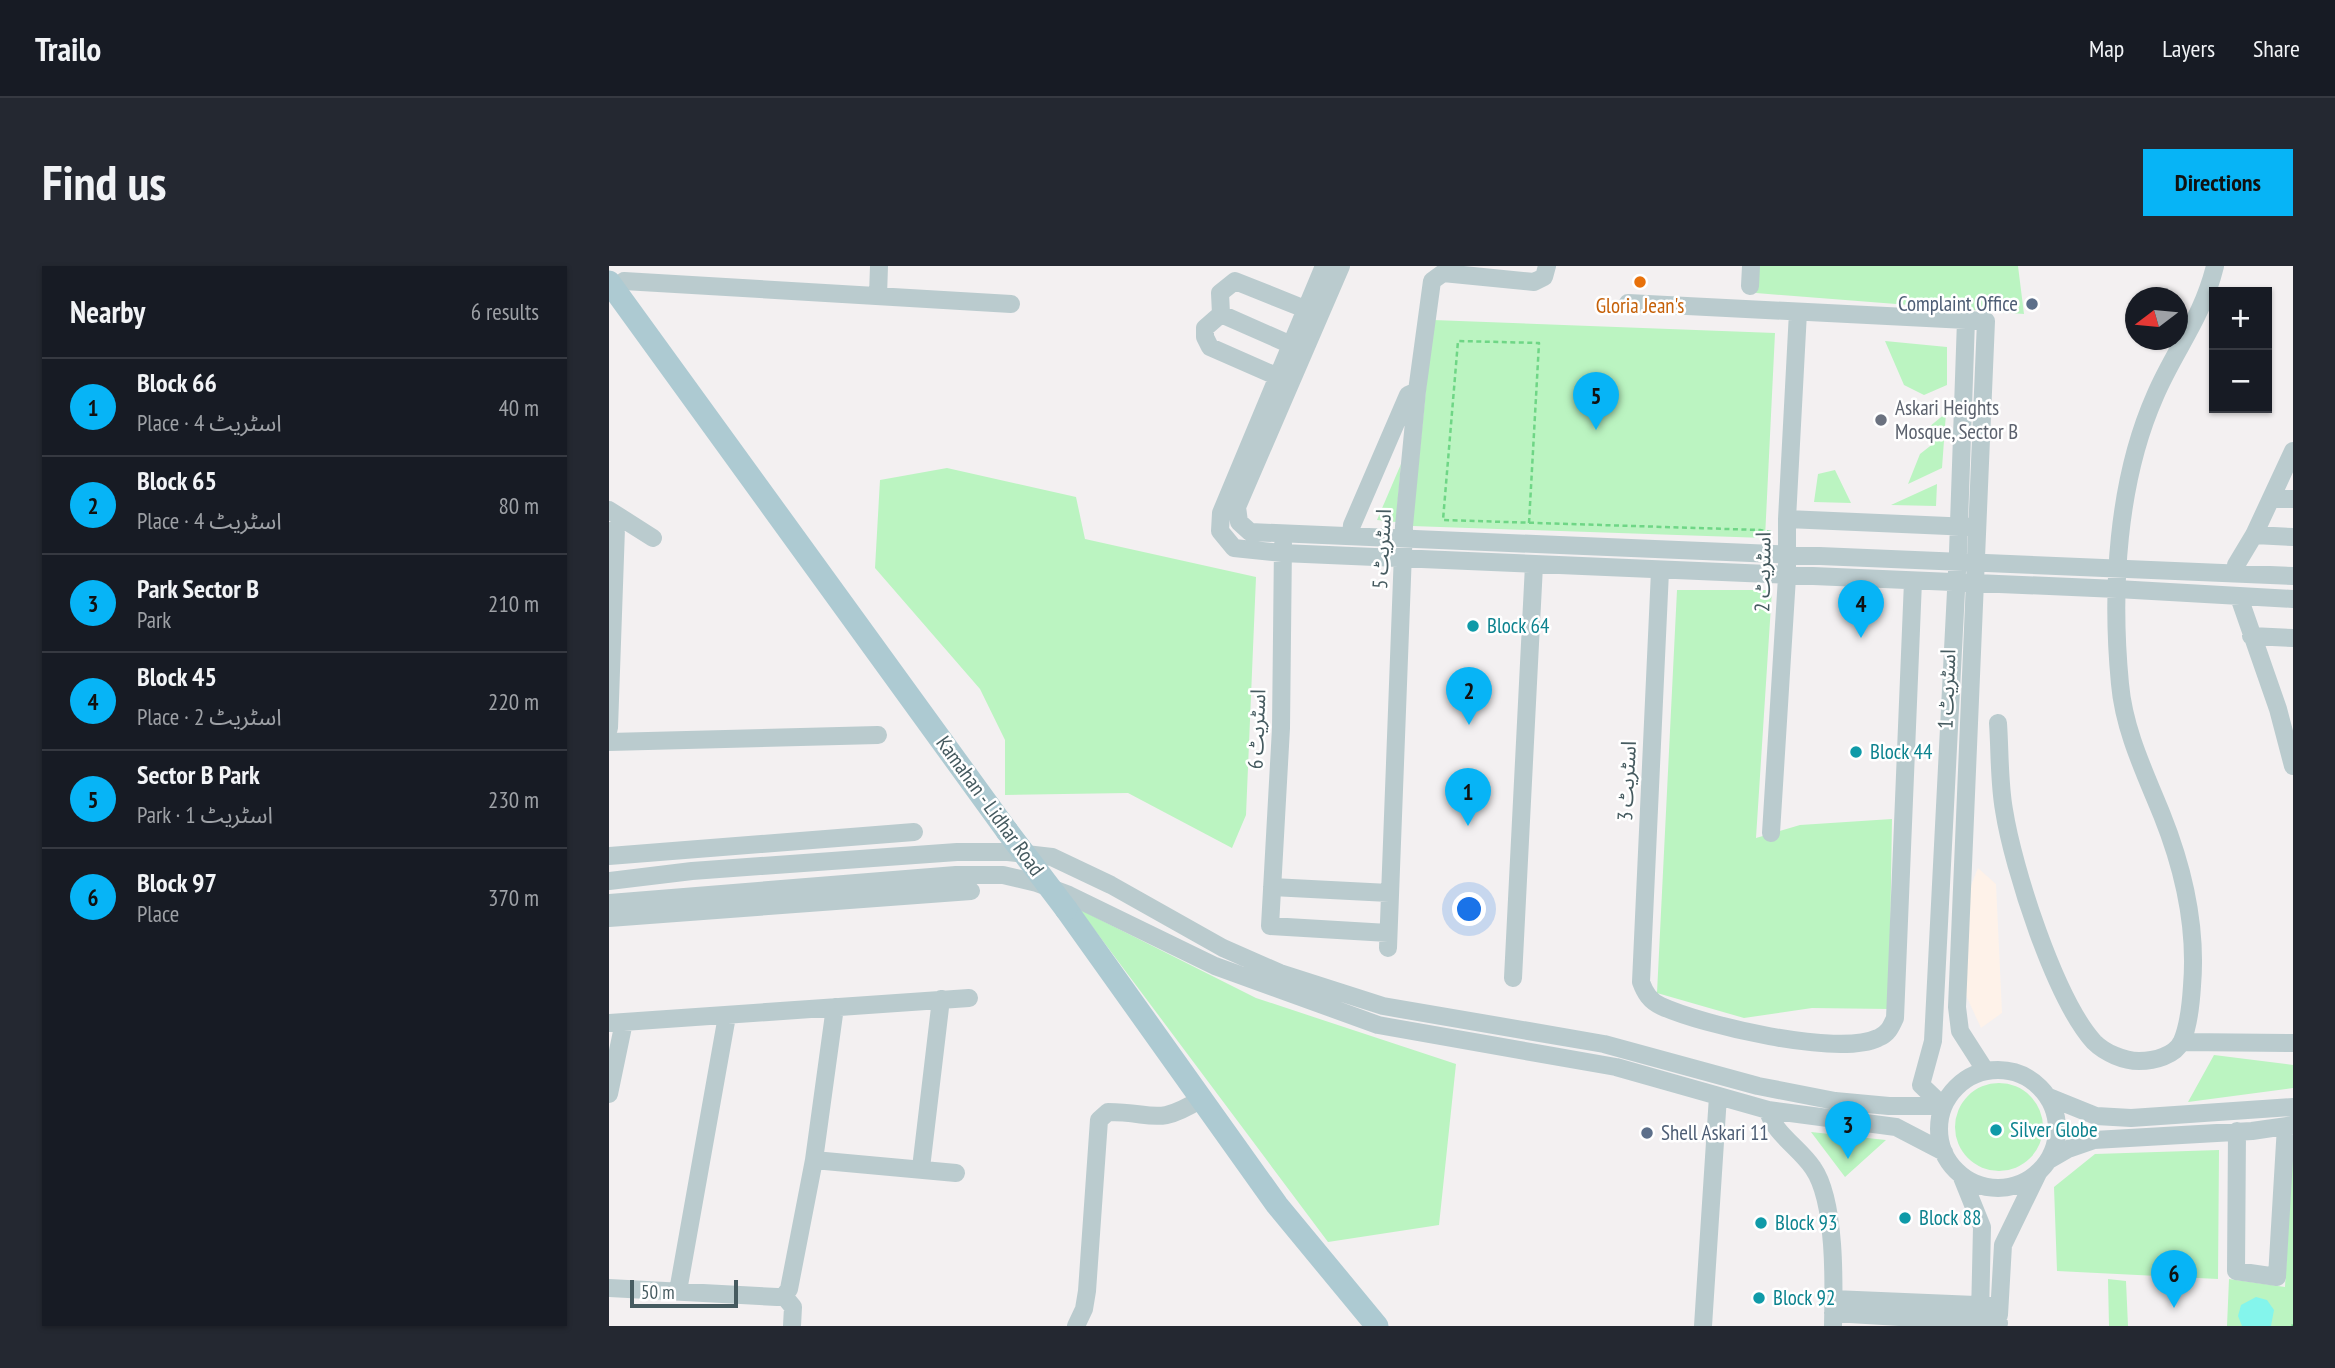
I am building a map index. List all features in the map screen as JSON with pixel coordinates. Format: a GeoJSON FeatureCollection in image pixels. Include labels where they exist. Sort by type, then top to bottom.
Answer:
{"type":"FeatureCollection","features":[{"type":"Feature","properties":{"kind":"main road","name":"Kamahan - Lidhar Road"},"geometry":{"type":"LineString","coordinates":[[611,285],[1066,909],[1277,1205],[1377,1326]]}},
{"type":"Feature","properties":{"kind":"street"},"geometry":{"type":"LineString","coordinates":[[878,296],[879,266]]}},
{"type":"Feature","properties":{"kind":"street"},"geometry":{"type":"LineString","coordinates":[[1241,526],[1237,507],[1297,347],[1305,309],[1324,266]]}},
{"type":"Feature","properties":{"kind":"street"},"geometry":{"type":"LineString","coordinates":[[1341,266],[1297,347],[1276,376],[1221,513],[1219,525],[1223,537],[1234,548],[1282,553],[1787,577],[1966,582],[2293,599]]}},
{"type":"Feature","properties":{"kind":"street","name":"اسٹریٹ 5"},"geometry":{"type":"LineString","coordinates":[[1388,940],[1404,539],[1417,391],[1432,281],[1443,273],[1534,282],[1544,277],[1547,266]]}},
{"type":"Feature","properties":{"kind":"street"},"geometry":{"type":"LineString","coordinates":[[1750,286],[1751,266]]}},
{"type":"Feature","properties":{"kind":"street"},"geometry":{"type":"LineString","coordinates":[[1998,723],[2004,809],[2018,871],[2061,985],[2095,1043],[2111,1054],[2134,1061],[2153,1060],[2169,1054],[2182,1042],[2190,1002],[2194,958],[2189,906],[2174,850],[2143,771],[2123,708],[2117,589],[2123,509],[2134,452],[2155,396],[2199,316],[2215,266]]}},
{"type":"Feature","properties":{"kind":"street"},"geometry":{"type":"LineString","coordinates":[[611,285],[624,281],[1011,304]]}},
{"type":"Feature","properties":{"kind":"street"},"geometry":{"type":"LineString","coordinates":[[1221,314],[1220,293],[1234,281],[1305,309]]}},
{"type":"Feature","properties":{"kind":"street","name":"اسٹریٹ 1"},"geometry":{"type":"LineString","coordinates":[[1628,303],[1986,321],[1978,527],[1967,562],[1933,1041],[1921,1084],[1943,1106]]}},
{"type":"Feature","properties":{"kind":"street","name":"اسٹریٹ 2"},"geometry":{"type":"LineString","coordinates":[[1771,833],[1787,577],[1787,519],[1798,312]]}},
{"type":"Feature","properties":{"kind":"street"},"geometry":{"type":"LineString","coordinates":[[1221,314],[1297,347]]}},
{"type":"Feature","properties":{"kind":"street"},"geometry":{"type":"LineString","coordinates":[[1221,314],[1205,328],[1205,337],[1210,347],[1276,376]]}},
{"type":"Feature","properties":{"kind":"street","name":"اسٹریٹ 1"},"geometry":{"type":"LineString","coordinates":[[1966,320],[1959,527],[1967,562]]}},
{"type":"Feature","properties":{"kind":"street"},"geometry":{"type":"LineString","coordinates":[[1351,535],[1352,525],[1408,395],[1417,391]]}},
{"type":"Feature","properties":{"kind":"street"},"geometry":{"type":"LineString","coordinates":[[2235,573],[2235,565],[2254,535],[2293,452]]}},
{"type":"Feature","properties":{"kind":"street"},"geometry":{"type":"LineString","coordinates":[[2272,499],[2293,499]]}},
{"type":"Feature","properties":{"kind":"street"},"geometry":{"type":"LineString","coordinates":[[616,515],[653,538]]}},
{"type":"Feature","properties":{"kind":"street"},"geometry":{"type":"LineString","coordinates":[[609,728],[616,515]]}},
{"type":"Feature","properties":{"kind":"street"},"geometry":{"type":"LineString","coordinates":[[1787,519],[1978,527]]}},
{"type":"Feature","properties":{"kind":"street"},"geometry":{"type":"LineString","coordinates":[[1241,526],[1259,534],[1351,535],[2293,576]]}},
{"type":"Feature","properties":{"kind":"street"},"geometry":{"type":"LineString","coordinates":[[1223,537],[1241,526]]}},
{"type":"Feature","properties":{"kind":"street","name":"اسٹریٹ 6"},"geometry":{"type":"LineString","coordinates":[[1285,534],[1282,553],[1281,728],[1270,926],[1388,940]]}},
{"type":"Feature","properties":{"kind":"street"},"geometry":{"type":"LineString","coordinates":[[2254,535],[2293,537]]}},
{"type":"Feature","properties":{"kind":"street"},"geometry":{"type":"LineString","coordinates":[[1513,978],[1534,565]]}},
{"type":"Feature","properties":{"kind":"street","name":"اسٹریٹ 3"},"geometry":{"type":"LineString","coordinates":[[1660,571],[1641,982],[1644,992],[1661,1006],[1769,1039],[1869,1042],[1885,1035],[1891,1027],[1897,1004],[1913,581]]}},
{"type":"Feature","properties":{"kind":"street","name":"اسٹریٹ 1"},"geometry":{"type":"LineString","coordinates":[[1966,582],[1957,1020],[1967,1046],[1985,1070]]}},
{"type":"Feature","properties":{"kind":"street"},"geometry":{"type":"LineString","coordinates":[[2239,597],[2278,709],[2293,766]]}},
{"type":"Feature","properties":{"kind":"street"},"geometry":{"type":"LineString","coordinates":[[2251,636],[2293,638]]}},
{"type":"Feature","properties":{"kind":"street"},"geometry":{"type":"LineString","coordinates":[[609,742],[878,735]]}},
{"type":"Feature","properties":{"kind":"street"},"geometry":{"type":"LineString","coordinates":[[609,856],[914,832]]}},
{"type":"Feature","properties":{"kind":"street"},"geometry":{"type":"LineString","coordinates":[[609,881],[692,871],[957,852],[1008,852],[1052,858],[1111,885],[1223,947],[1280,973],[1383,1006],[1462,1022],[1604,1044],[1758,1086],[1835,1101],[1889,1106],[1943,1106]]}},
{"type":"Feature","properties":{"kind":"street"},"geometry":{"type":"LineString","coordinates":[[609,903],[894,879],[1003,875],[1037,883],[1069,895],[1256,983],[1387,1027],[1616,1067],[1768,1110],[1896,1127],[1944,1152]]}},
{"type":"Feature","properties":{"kind":"street"},"geometry":{"type":"LineString","coordinates":[[1272,887],[1389,893]]}},
{"type":"Feature","properties":{"kind":"street"},"geometry":{"type":"LineString","coordinates":[[609,918],[971,891]]}},
{"type":"Feature","properties":{"kind":"street"},"geometry":{"type":"LineString","coordinates":[[609,1094],[616,1023],[969,998]]}},
{"type":"Feature","properties":{"kind":"street"},"geometry":{"type":"LineString","coordinates":[[921,1168],[941,999]]}},
{"type":"Feature","properties":{"kind":"street"},"geometry":{"type":"LineString","coordinates":[[784,1296],[793,1277],[814,1160],[835,1007]]}},
{"type":"Feature","properties":{"kind":"street"},"geometry":{"type":"LineString","coordinates":[[678,1291],[727,1016]]}},
{"type":"Feature","properties":{"kind":"street"},"geometry":{"type":"LineString","coordinates":[[1459,1040],[1462,1022]]}},
{"type":"Feature","properties":{"kind":"street"},"geometry":{"type":"LineString","coordinates":[[2182,1042],[2293,1043]]}},
{"type":"Feature","properties":{"kind":"street"},"geometry":{"type":"LineString","coordinates":[[1768,1110],[1773,1124],[1814,1169],[1828,1199],[1833,1312],[1980,1318],[1999,1318],[2003,1245],[2044,1167],[2058,1129],[2056,1113],[2049,1097],[2040,1086],[2021,1074],[2000,1069],[1985,1070],[1960,1083],[1943,1106],[1939,1129],[1944,1152],[1961,1175],[1982,1227],[1980,1318]]}},
{"type":"Feature","properties":{"kind":"street"},"geometry":{"type":"LineString","coordinates":[[1703,1326],[1718,1096]]}},
{"type":"Feature","properties":{"kind":"street"},"geometry":{"type":"LineString","coordinates":[[2049,1097],[2097,1116],[2131,1118],[2293,1107]]}},
{"type":"Feature","properties":{"kind":"street"},"geometry":{"type":"LineString","coordinates":[[1076,1326],[1084,1308],[1087,1291],[1099,1120],[1108,1112],[1160,1118],[1175,1114],[1201,1099]]}},
{"type":"Feature","properties":{"kind":"street"},"geometry":{"type":"LineString","coordinates":[[1961,1175],[1986,1187],[2000,1188],[2027,1181],[2068,1149],[2094,1140],[2237,1132],[2289,1126],[2277,1277],[2236,1271],[2237,1132]]}},
{"type":"Feature","properties":{"kind":"street"},"geometry":{"type":"LineString","coordinates":[[814,1160],[956,1173]]}},
{"type":"Feature","properties":{"kind":"street"},"geometry":{"type":"LineString","coordinates":[[609,1288],[784,1296],[793,1307],[792,1326]]}},
{"type":"Feature","properties":{"kind":"path"},"geometry":{"type":"LineString","coordinates":[[1529,523],[1539,343],[1458,341],[1443,520],[1529,523],[1760,530],[1774,533]]}},
{"type":"Feature","properties":{"kind":"shaded area"},"geometry":{"type":"Polygon","coordinates":[[[1978,868],[1996,884],[2002,1013],[1981,1028],[1964,991],[1968,893],[1978,868]]]}},
{"type":"Feature","properties":{"kind":"green space"},"geometry":{"type":"Polygon","coordinates":[[[1758,266],[2018,266],[2024,314],[1756,293],[1758,266]]]}},
{"type":"Feature","properties":{"kind":"green space"},"geometry":{"type":"Polygon","coordinates":[[[1433,320],[1775,333],[1765,538],[1412,526],[1433,320]]]}},
{"type":"Feature","properties":{"kind":"green space"},"geometry":{"type":"Polygon","coordinates":[[[1885,341],[1947,347],[1947,385],[1924,395],[1904,385],[1885,341]]]}},
{"type":"Feature","properties":{"kind":"green space"},"geometry":{"type":"Polygon","coordinates":[[[1946,413],[1942,468],[1908,484],[1920,454],[1934,443],[1929,427],[1946,413]]]}},
{"type":"Feature","properties":{"kind":"green space"},"geometry":{"type":"Polygon","coordinates":[[[1401,464],[1396,522],[1377,520],[1401,464]]]}},
{"type":"Feature","properties":{"kind":"green space"},"geometry":{"type":"Polygon","coordinates":[[[947,468],[1076,497],[1085,539],[1256,577],[1246,815],[1232,848],[1128,793],[1005,795],[1005,740],[980,689],[875,568],[880,480],[947,468]]]}},
{"type":"Feature","properties":{"kind":"green space"},"geometry":{"type":"Polygon","coordinates":[[[1835,470],[1851,503],[1814,502],[1818,474],[1835,470]]]}},
{"type":"Feature","properties":{"kind":"green space"},"geometry":{"type":"Polygon","coordinates":[[[1937,484],[1936,506],[1891,505],[1937,484]]]}},
{"type":"Feature","properties":{"kind":"green space"},"geometry":{"type":"Polygon","coordinates":[[[1677,590],[1772,590],[1756,838],[1800,825],[1892,819],[1889,1009],[1812,1008],[1744,1018],[1657,993],[1677,590]]]}},
{"type":"Feature","properties":{"kind":"green space"},"geometry":{"type":"Polygon","coordinates":[[[1079,909],[1256,998],[1456,1064],[1439,1225],[1328,1242],[1079,909]]]}},
{"type":"Feature","properties":{"kind":"green space"},"geometry":{"type":"Polygon","coordinates":[[[2214,1055],[2293,1065],[2293,1088],[2188,1102],[2214,1055]]]}},
{"type":"Feature","properties":{"kind":"green space"},"geometry":{"type":"Polygon","coordinates":[[[1990,1083],[2008,1083],[2024,1090],[2036,1102],[2043,1118],[2043,1136],[2036,1152],[2024,1164],[2008,1171],[1990,1171],[1974,1164],[1962,1152],[1955,1136],[1955,1118],[1962,1102],[1974,1090],[1990,1083]]]}},
{"type":"Feature","properties":{"kind":"green space"},"geometry":{"type":"Polygon","coordinates":[[[1811,1132],[1886,1140],[1845,1177],[1811,1132]]]}},
{"type":"Feature","properties":{"kind":"green space"},"geometry":{"type":"Polygon","coordinates":[[[2293,1141],[2293,1326],[2227,1326],[2229,1279],[2285,1287],[2293,1141]]]}},
{"type":"Feature","properties":{"kind":"green space"},"geometry":{"type":"Polygon","coordinates":[[[2219,1150],[2218,1279],[2057,1271],[2054,1187],[2095,1154],[2219,1150]]]}},
{"type":"Feature","properties":{"kind":"green space"},"geometry":{"type":"Polygon","coordinates":[[[2108,1279],[2126,1281],[2128,1326],[2109,1326],[2108,1279]]]}},
{"type":"Feature","properties":{"kind":"water"},"geometry":{"type":"Polygon","coordinates":[[[2256,1297],[2267,1300],[2274,1310],[2271,1326],[2242,1326],[2238,1316],[2241,1305],[2256,1297]]]}},
{"type":"Feature","properties":{"kind":"place","name":"Gloria Jean's"},"geometry":{"type":"Point","coordinates":[1640,282]}},
{"type":"Feature","properties":{"kind":"place","name":"Complaint Office"},"geometry":{"type":"Point","coordinates":[2032,304]}},
{"type":"Feature","properties":{"kind":"place","name":"Askari Heights Mosque, Sector B"},"geometry":{"type":"Point","coordinates":[1881,420]}},
{"type":"Feature","properties":{"kind":"place","name":"Sector B Park"},"geometry":{"type":"Point","coordinates":[1596,430]}},
{"type":"Feature","properties":{"kind":"place","name":"Block 64"},"geometry":{"type":"Point","coordinates":[1473,626]}},
{"type":"Feature","properties":{"kind":"place","name":"Block 45"},"geometry":{"type":"Point","coordinates":[1861,638]}},
{"type":"Feature","properties":{"kind":"place","name":"Block 65"},"geometry":{"type":"Point","coordinates":[1469,725]}},
{"type":"Feature","properties":{"kind":"place","name":"Block 44"},"geometry":{"type":"Point","coordinates":[1856,752]}},
{"type":"Feature","properties":{"kind":"place","name":"Block 66"},"geometry":{"type":"Point","coordinates":[1468,826]}},
{"type":"Feature","properties":{"kind":"place","name":"Silver Globe"},"geometry":{"type":"Point","coordinates":[1996,1130]}},
{"type":"Feature","properties":{"kind":"place","name":"Shell Askari 11"},"geometry":{"type":"Point","coordinates":[1647,1133]}},
{"type":"Feature","properties":{"kind":"place","name":"Park Sector B"},"geometry":{"type":"Point","coordinates":[1848,1159]}},
{"type":"Feature","properties":{"kind":"place","name":"Block 88"},"geometry":{"type":"Point","coordinates":[1905,1218]}},
{"type":"Feature","properties":{"kind":"place","name":"Block 93"},"geometry":{"type":"Point","coordinates":[1761,1223]}},
{"type":"Feature","properties":{"kind":"place","name":"Block 92"},"geometry":{"type":"Point","coordinates":[1759,1298]}},
{"type":"Feature","properties":{"kind":"place","name":"Block 97"},"geometry":{"type":"Point","coordinates":[2174,1308]}}]}
